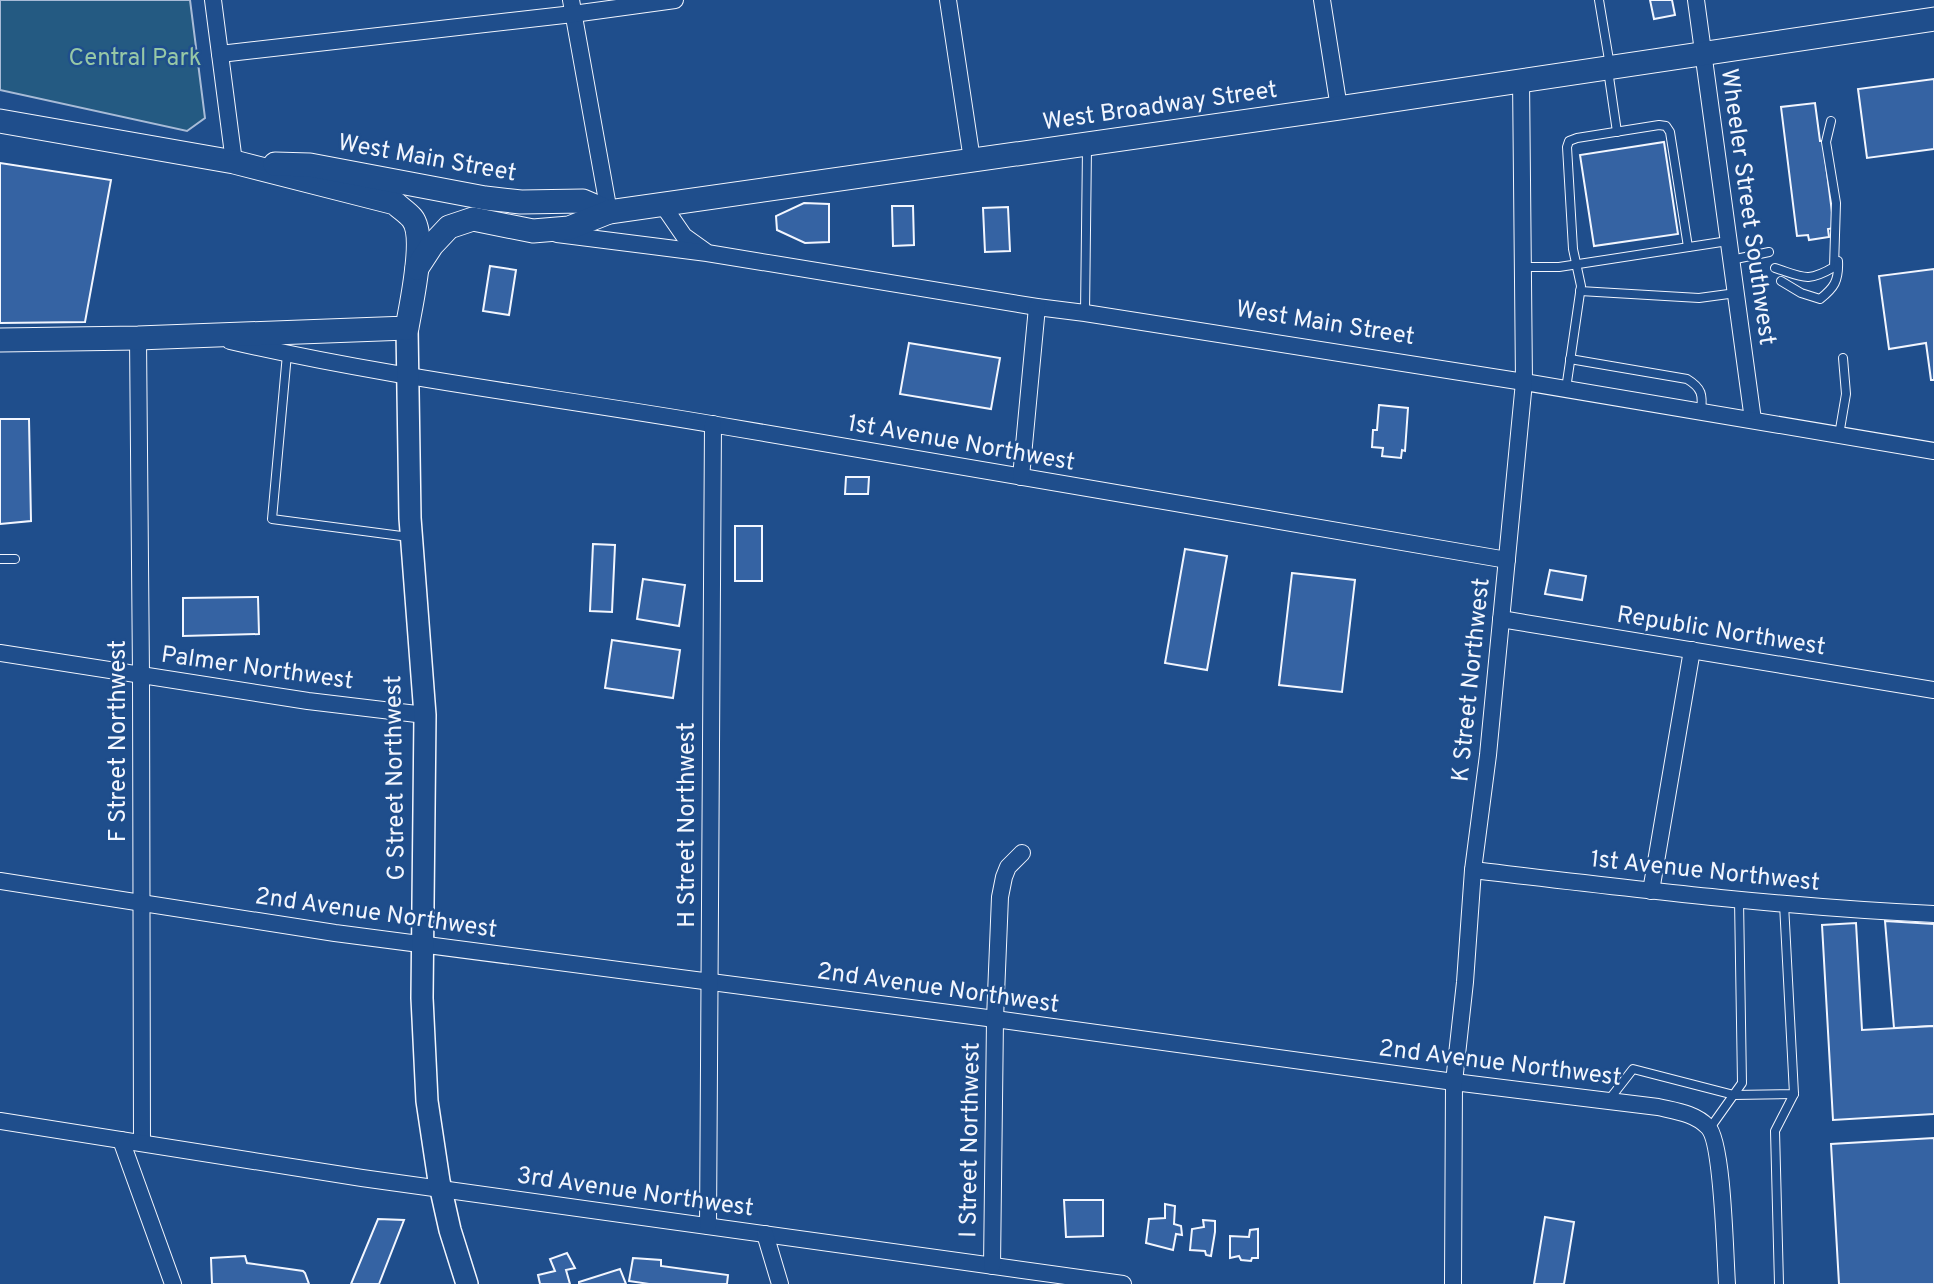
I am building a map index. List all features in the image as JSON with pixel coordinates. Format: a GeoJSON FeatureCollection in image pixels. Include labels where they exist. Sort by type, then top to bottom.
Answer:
{"type":"FeatureCollection","features":[{"type":"Feature","properties":{"kind":"main road","name":"West Broadway Street"},"geometry":{"type":"LineString","coordinates":[[417,268],[432,245],[449,227],[473,219],[533,231],[569,228],[609,212],[1339,108],[1934,19]]}},
{"type":"Feature","properties":{"kind":"main road","name":"West Main Street"},"geometry":{"type":"LineString","coordinates":[[0,121],[234,162],[395,204],[414,219],[419,244],[417,268]]}},
{"type":"Feature","properties":{"kind":"main road","name":"West Main Street"},"geometry":{"type":"LineString","coordinates":[[234,162],[310,165],[485,198],[522,202],[583,201],[609,212]]}},
{"type":"Feature","properties":{"kind":"main road","name":"G Street Northwest"},"geometry":{"type":"LineString","coordinates":[[407,328],[417,268]]}},
{"type":"Feature","properties":{"kind":"main road"},"geometry":{"type":"LineString","coordinates":[[0,340],[407,328]]}},
{"type":"Feature","properties":{"kind":"street"},"geometry":{"type":"LineString","coordinates":[[213,0],[234,162]]}},
{"type":"Feature","properties":{"kind":"street"},"geometry":{"type":"LineString","coordinates":[[220,54],[572,7],[675,0]]}},
{"type":"Feature","properties":{"kind":"street"},"geometry":{"type":"LineString","coordinates":[[948,0],[972,160]]}},
{"type":"Feature","properties":{"kind":"street"},"geometry":{"type":"LineString","coordinates":[[1322,0],[1339,108]]}},
{"type":"Feature","properties":{"kind":"street","name":"Wheeler Street Southwest"},"geometry":{"type":"LineString","coordinates":[[1696,0],[1753,420]]}},
{"type":"Feature","properties":{"kind":"street"},"geometry":{"type":"LineString","coordinates":[[572,7],[609,212]]}},
{"type":"Feature","properties":{"kind":"street","name":"K Street Northwest"},"geometry":{"type":"LineString","coordinates":[[1453,1284],[1454,1082],[1473,870],[1488,755],[1524,382],[1521,79]]}},
{"type":"Feature","properties":{"kind":"street"},"geometry":{"type":"LineString","coordinates":[[662,204],[684,236],[707,253]]}},
{"type":"Feature","properties":{"kind":"street","name":"West Main Street"},"geometry":{"type":"LineString","coordinates":[[533,231],[707,253],[1524,382],[1934,451]]}},
{"type":"Feature","properties":{"kind":"street"},"geometry":{"type":"LineString","coordinates":[[1021,477],[1037,307]]}},
{"type":"Feature","properties":{"kind":"street","name":"G Street Northwest"},"geometry":{"type":"LineString","coordinates":[[407,328],[412,538],[425,715],[422,998],[427,1101],[450,1230],[467,1284]]}},
{"type":"Feature","properties":{"kind":"street"},"geometry":{"type":"LineString","coordinates":[[207,335],[408,377]]}},
{"type":"Feature","properties":{"kind":"street","name":"F Street Northwest"},"geometry":{"type":"LineString","coordinates":[[138,338],[142,1143]]}},
{"type":"Feature","properties":{"kind":"street","name":"1st Avenue Northwest"},"geometry":{"type":"LineString","coordinates":[[408,377],[713,424],[1507,560]]}},
{"type":"Feature","properties":{"kind":"street","name":"H Street Northwest"},"geometry":{"type":"LineString","coordinates":[[708,1226],[713,424]]}},
{"type":"Feature","properties":{"kind":"street","name":"Republic Northwest"},"geometry":{"type":"LineString","coordinates":[[1501,619],[1934,690]]}},
{"type":"Feature","properties":{"kind":"street"},"geometry":{"type":"LineString","coordinates":[[1651,891],[1692,650]]}},
{"type":"Feature","properties":{"kind":"street","name":"Palmer Northwest"},"geometry":{"type":"LineString","coordinates":[[0,653],[308,701],[425,715]]}},
{"type":"Feature","properties":{"kind":"street","name":"I Street Northwest"},"geometry":{"type":"LineString","coordinates":[[992,1266],[995,1019],[1000,897],[1009,867],[1022,853]]}},
{"type":"Feature","properties":{"kind":"street","name":"1st Avenue Northwest"},"geometry":{"type":"LineString","coordinates":[[1473,870],[1739,900],[1934,914]]}},
{"type":"Feature","properties":{"kind":"street","name":"2nd Avenue Northwest"},"geometry":{"type":"LineString","coordinates":[[0,881],[422,945],[1658,1107],[1690,1115],[1710,1128]]}},
{"type":"Feature","properties":{"kind":"street"},"geometry":{"type":"LineString","coordinates":[[0,1121],[121,1140],[173,1284]]}},
{"type":"Feature","properties":{"kind":"street"},"geometry":{"type":"LineString","coordinates":[[1710,1128],[1720,1165],[1727,1284]]}},
{"type":"Feature","properties":{"kind":"street","name":"3rd Avenue Northwest"},"geometry":{"type":"LineString","coordinates":[[121,1140],[1089,1282],[1123,1284]]}},
{"type":"Feature","properties":{"kind":"street"},"geometry":{"type":"LineString","coordinates":[[765,1234],[780,1284]]}},
{"type":"Feature","properties":{"kind":"lane"},"geometry":{"type":"LineString","coordinates":[[1599,0],[1617,132]]}},
{"type":"Feature","properties":{"kind":"lane"},"geometry":{"type":"LineString","coordinates":[[1781,281],[1801,293],[1819,299],[1833,288],[1838,271],[1836,203],[1826,142],[1831,121]]}},
{"type":"Feature","properties":{"kind":"lane"},"geometry":{"type":"LineString","coordinates":[[1566,389],[1581,286],[1573,249],[1566,147],[1569,141],[1666,126],[1670,132],[1688,247]]}},
{"type":"Feature","properties":{"kind":"lane"},"geometry":{"type":"LineString","coordinates":[[1085,313],[1087,143]]}},
{"type":"Feature","properties":{"kind":"lane"},"geometry":{"type":"LineString","coordinates":[[1523,267],[1559,267],[1728,240]]}},
{"type":"Feature","properties":{"kind":"lane"},"geometry":{"type":"LineString","coordinates":[[1775,268],[1802,277],[1817,278],[1834,267],[1836,241]]}},
{"type":"Feature","properties":{"kind":"lane"},"geometry":{"type":"LineString","coordinates":[[1731,260],[1769,252]]}},
{"type":"Feature","properties":{"kind":"lane"},"geometry":{"type":"LineString","coordinates":[[1580,291],[1699,298],[1736,293]]}},
{"type":"Feature","properties":{"kind":"lane"},"geometry":{"type":"LineString","coordinates":[[288,354],[272,519],[412,538]]}},
{"type":"Feature","properties":{"kind":"lane"},"geometry":{"type":"LineString","coordinates":[[1839,435],[1846,394],[1843,358]]}},
{"type":"Feature","properties":{"kind":"lane"},"geometry":{"type":"LineString","coordinates":[[1570,359],[1687,379],[1700,389],[1703,396],[1701,411]]}},
{"type":"Feature","properties":{"kind":"lane"},"geometry":{"type":"LineString","coordinates":[[0,559],[15,559]]}},
{"type":"Feature","properties":{"kind":"lane"},"geometry":{"type":"LineString","coordinates":[[1710,1128],[1742,1083],[1739,900]]}},
{"type":"Feature","properties":{"kind":"lane"},"geometry":{"type":"LineString","coordinates":[[1779,1284],[1775,1130],[1794,1094],[1784,904]]}},
{"type":"Feature","properties":{"kind":"lane"},"geometry":{"type":"LineString","coordinates":[[1608,1101],[1633,1069],[1734,1095],[1794,1094]]}},
{"type":"Feature","properties":{"kind":"green space","name":"Central Park"},"geometry":{"type":"Polygon","coordinates":[[[0,0],[190,0],[205,118],[187,131],[0,90],[0,0]]]}},
{"type":"Feature","properties":{"kind":"building"},"geometry":{"type":"Polygon","coordinates":[[[1650,0],[1672,0],[1675,15],[1654,19],[1650,0]]]}},
{"type":"Feature","properties":{"kind":"building"},"geometry":{"type":"Polygon","coordinates":[[[1934,79],[1934,149],[1867,158],[1858,89],[1934,79]]]}},
{"type":"Feature","properties":{"kind":"building"},"geometry":{"type":"Polygon","coordinates":[[[1815,103],[1820,141],[1823,141],[1834,228],[1828,229],[1829,237],[1809,240],[1808,235],[1797,236],[1781,107],[1815,103]]]}},
{"type":"Feature","properties":{"kind":"building"},"geometry":{"type":"Polygon","coordinates":[[[1664,142],[1678,234],[1594,246],[1580,155],[1664,142]]]}},
{"type":"Feature","properties":{"kind":"building"},"geometry":{"type":"Polygon","coordinates":[[[0,163],[111,180],[85,322],[0,323],[0,163]]]}},
{"type":"Feature","properties":{"kind":"building"},"geometry":{"type":"Polygon","coordinates":[[[804,203],[829,204],[829,242],[805,243],[777,230],[776,216],[804,203]]]}},
{"type":"Feature","properties":{"kind":"building"},"geometry":{"type":"Polygon","coordinates":[[[892,206],[913,206],[914,245],[893,246],[892,206]]]}},
{"type":"Feature","properties":{"kind":"building"},"geometry":{"type":"Polygon","coordinates":[[[1008,207],[1010,251],[985,252],[983,208],[1008,207]]]}},
{"type":"Feature","properties":{"kind":"building"},"geometry":{"type":"Polygon","coordinates":[[[490,266],[516,270],[509,315],[483,311],[490,266]]]}},
{"type":"Feature","properties":{"kind":"building"},"geometry":{"type":"Polygon","coordinates":[[[1934,269],[1934,380],[1931,380],[1926,343],[1889,349],[1879,276],[1934,269]]]}},
{"type":"Feature","properties":{"kind":"building"},"geometry":{"type":"Polygon","coordinates":[[[909,343],[1000,358],[991,409],[900,394],[909,343]]]}},
{"type":"Feature","properties":{"kind":"building"},"geometry":{"type":"Polygon","coordinates":[[[1379,405],[1408,408],[1405,451],[1402,450],[1401,458],[1382,456],[1383,448],[1372,447],[1373,430],[1377,430],[1379,405]]]}},
{"type":"Feature","properties":{"kind":"building"},"geometry":{"type":"Polygon","coordinates":[[[0,419],[29,419],[31,521],[0,524],[0,419]]]}},
{"type":"Feature","properties":{"kind":"building"},"geometry":{"type":"Polygon","coordinates":[[[846,477],[869,477],[868,494],[845,494],[846,477]]]}},
{"type":"Feature","properties":{"kind":"building"},"geometry":{"type":"Polygon","coordinates":[[[735,526],[762,526],[762,581],[735,581],[735,526]]]}},
{"type":"Feature","properties":{"kind":"building"},"geometry":{"type":"Polygon","coordinates":[[[593,544],[615,545],[612,612],[590,611],[593,544]]]}},
{"type":"Feature","properties":{"kind":"building"},"geometry":{"type":"Polygon","coordinates":[[[1185,549],[1227,556],[1207,670],[1165,663],[1185,549]]]}},
{"type":"Feature","properties":{"kind":"building"},"geometry":{"type":"Polygon","coordinates":[[[1550,570],[1586,576],[1582,600],[1545,594],[1550,570]]]}},
{"type":"Feature","properties":{"kind":"building"},"geometry":{"type":"Polygon","coordinates":[[[1292,573],[1355,580],[1342,692],[1279,685],[1292,573]]]}},
{"type":"Feature","properties":{"kind":"building"},"geometry":{"type":"Polygon","coordinates":[[[643,579],[685,585],[679,626],[637,619],[643,579]]]}},
{"type":"Feature","properties":{"kind":"building"},"geometry":{"type":"Polygon","coordinates":[[[258,597],[259,634],[183,636],[183,598],[258,597]]]}},
{"type":"Feature","properties":{"kind":"building"},"geometry":{"type":"Polygon","coordinates":[[[612,640],[680,650],[673,698],[605,688],[612,640]]]}},
{"type":"Feature","properties":{"kind":"building"},"geometry":{"type":"Polygon","coordinates":[[[1885,921],[1934,924],[1934,1026],[1894,1028],[1885,921]]]}},
{"type":"Feature","properties":{"kind":"building"},"geometry":{"type":"Polygon","coordinates":[[[1856,923],[1862,1030],[1934,1026],[1934,1114],[1833,1120],[1822,925],[1856,923]]]}},
{"type":"Feature","properties":{"kind":"building"},"geometry":{"type":"Polygon","coordinates":[[[1934,1138],[1934,1284],[1839,1284],[1831,1144],[1934,1138]]]}},
{"type":"Feature","properties":{"kind":"building"},"geometry":{"type":"Polygon","coordinates":[[[1064,1200],[1103,1200],[1103,1236],[1066,1237],[1064,1200]]]}},
{"type":"Feature","properties":{"kind":"building"},"geometry":{"type":"Polygon","coordinates":[[[1165,1204],[1175,1206],[1174,1224],[1181,1226],[1182,1235],[1176,1234],[1173,1250],[1146,1243],[1149,1219],[1165,1218],[1165,1204]]]}},
{"type":"Feature","properties":{"kind":"building"},"geometry":{"type":"Polygon","coordinates":[[[1545,1217],[1574,1222],[1564,1284],[1534,1284],[1545,1217]]]}},
{"type":"Feature","properties":{"kind":"building"},"geometry":{"type":"Polygon","coordinates":[[[378,1219],[404,1220],[379,1284],[351,1284],[378,1219]]]}},
{"type":"Feature","properties":{"kind":"building"},"geometry":{"type":"Polygon","coordinates":[[[1203,1220],[1215,1221],[1211,1256],[1206,1255],[1205,1251],[1190,1250],[1192,1229],[1204,1227],[1203,1220]]]}},
{"type":"Feature","properties":{"kind":"building"},"geometry":{"type":"Polygon","coordinates":[[[1258,1229],[1258,1258],[1252,1258],[1251,1261],[1241,1260],[1239,1256],[1230,1258],[1230,1236],[1249,1237],[1250,1230],[1258,1229]]]}},
{"type":"Feature","properties":{"kind":"building"},"geometry":{"type":"Polygon","coordinates":[[[567,1253],[575,1268],[566,1270],[570,1284],[540,1284],[538,1275],[555,1271],[550,1259],[567,1253]]]}},
{"type":"Feature","properties":{"kind":"building"},"geometry":{"type":"Polygon","coordinates":[[[245,1256],[247,1263],[303,1271],[309,1284],[212,1284],[211,1258],[245,1256]]]}},
{"type":"Feature","properties":{"kind":"building"},"geometry":{"type":"Polygon","coordinates":[[[633,1258],[661,1260],[661,1266],[728,1275],[727,1284],[649,1284],[629,1281],[633,1258]]]}},
{"type":"Feature","properties":{"kind":"building"},"geometry":{"type":"Polygon","coordinates":[[[620,1269],[626,1284],[579,1284],[579,1282],[620,1269]]]}}]}
